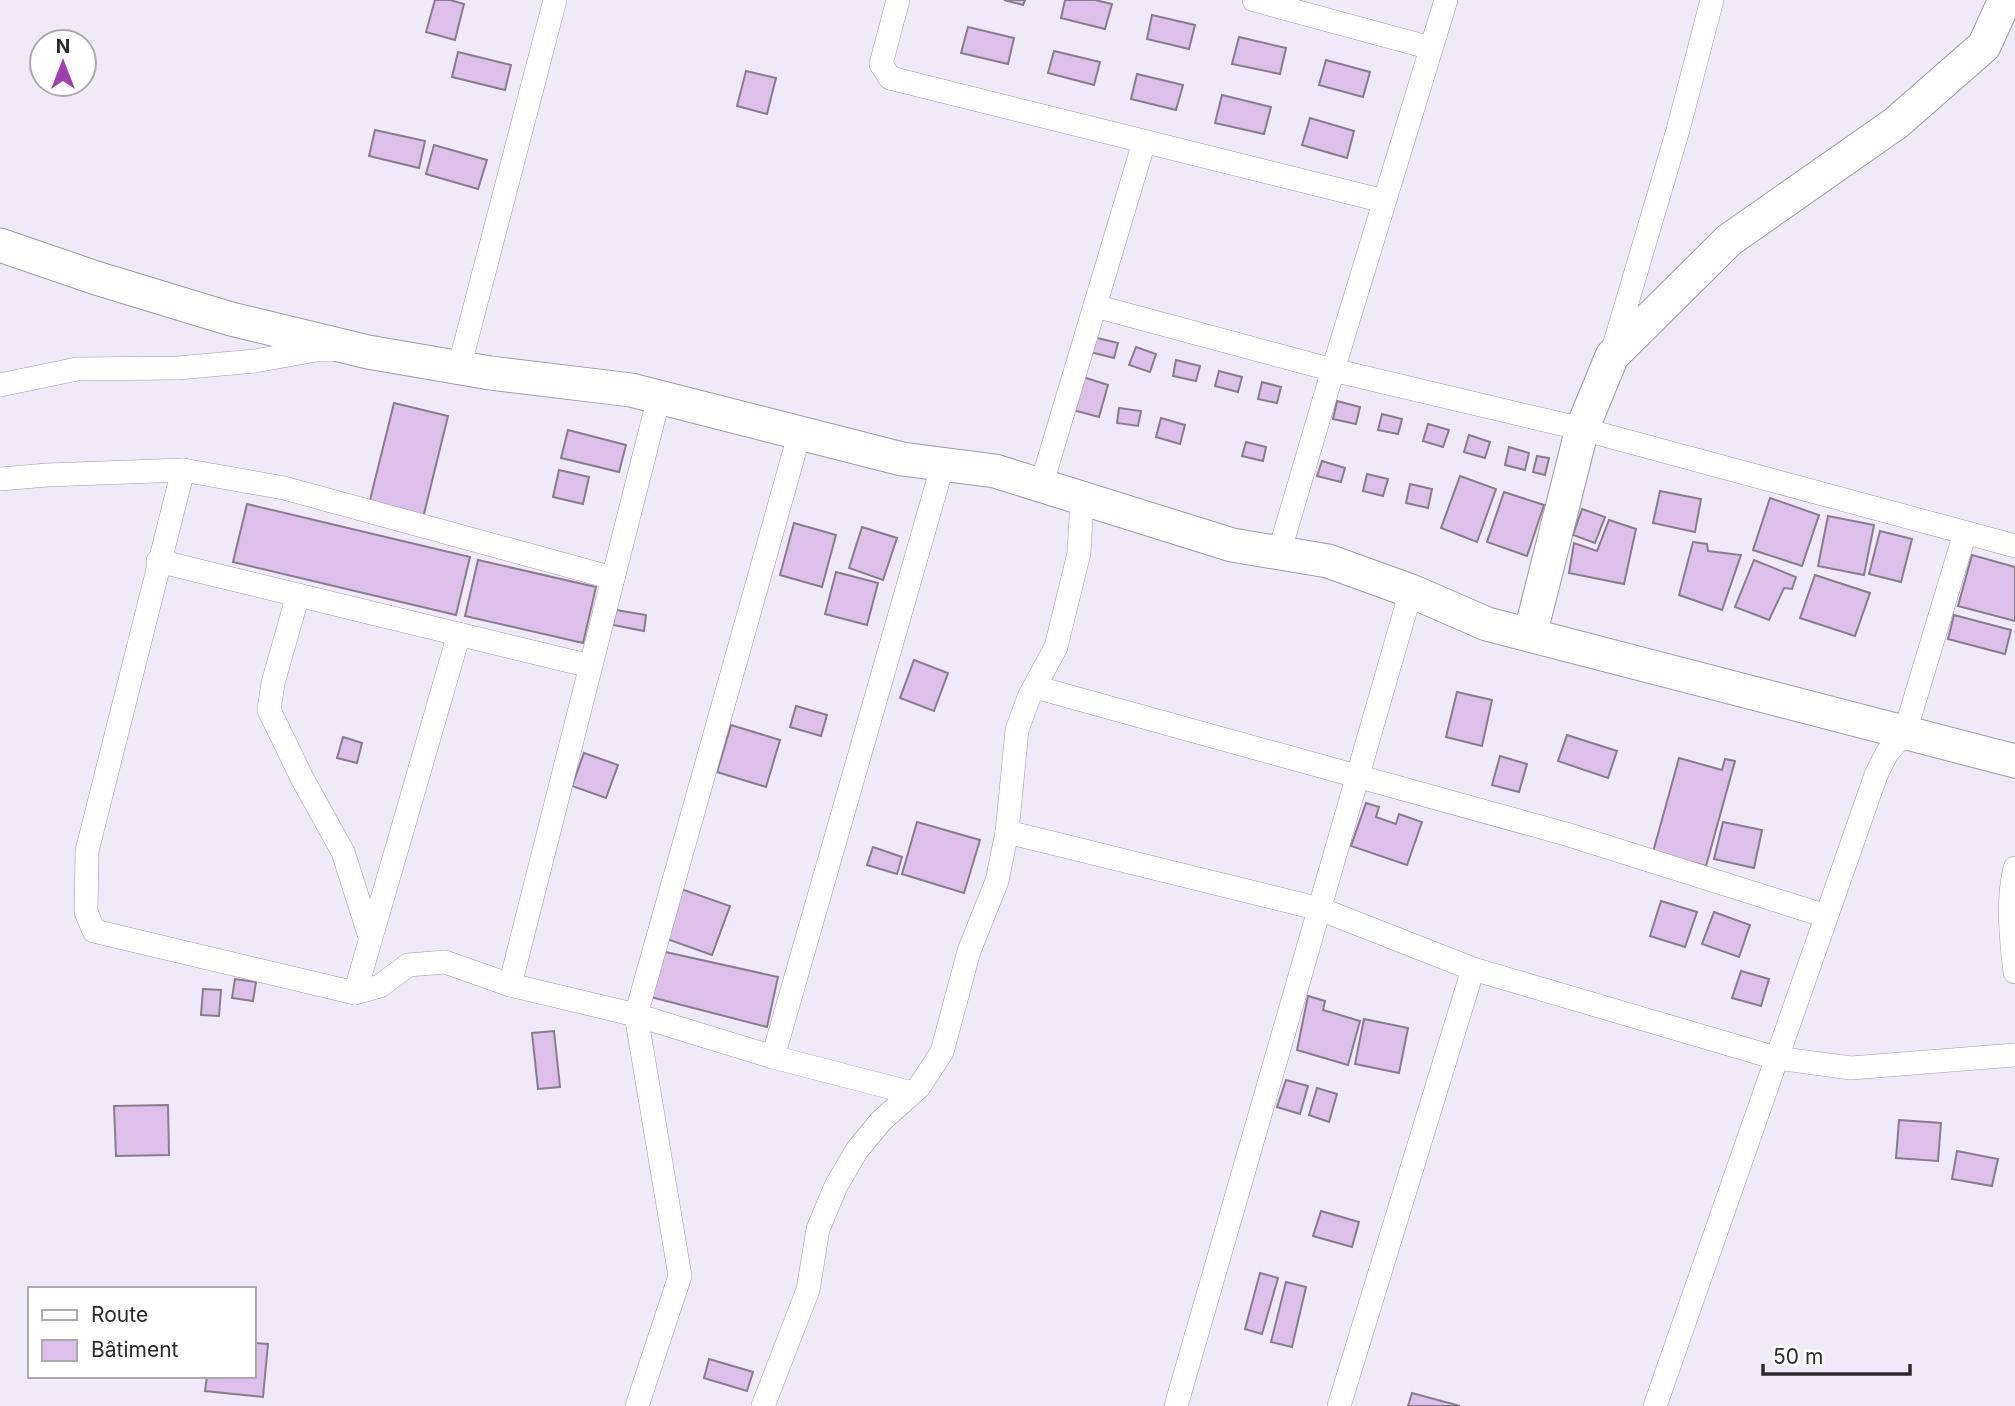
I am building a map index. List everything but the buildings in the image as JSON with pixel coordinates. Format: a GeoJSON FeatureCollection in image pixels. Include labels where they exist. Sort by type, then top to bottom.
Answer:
{"type":"FeatureCollection","features":[{"type":"Feature","properties":{"kind":"main road"},"geometry":{"type":"LineString","coordinates":[[1530,635],[1583,429],[1612,356],[1729,240],[1896,123],[1983,46],[2005,0]]}},
{"type":"Feature","properties":{"kind":"main road"},"geometry":{"type":"LineString","coordinates":[[0,245],[96,278],[231,319],[368,352],[459,368],[631,390],[902,459],[995,471],[1232,545],[1328,561],[1411,591],[1487,624],[2015,761]]}},
{"type":"Feature","properties":{"kind":"street"},"geometry":{"type":"LineString","coordinates":[[459,368],[555,0]]}},
{"type":"Feature","properties":{"kind":"street"},"geometry":{"type":"LineString","coordinates":[[898,0],[881,64],[890,78],[1384,201]]}},
{"type":"Feature","properties":{"kind":"street"},"geometry":{"type":"LineString","coordinates":[[1254,0],[1432,48]]}},
{"type":"Feature","properties":{"kind":"street"},"geometry":{"type":"LineString","coordinates":[[1279,553],[1446,0]]}},
{"type":"Feature","properties":{"kind":"street"},"geometry":{"type":"LineString","coordinates":[[1612,356],[1678,130],[1712,0]]}},
{"type":"Feature","properties":{"kind":"street"},"geometry":{"type":"LineString","coordinates":[[1041,486],[1144,142]]}},
{"type":"Feature","properties":{"kind":"street"},"geometry":{"type":"LineString","coordinates":[[1094,306],[1333,370],[1583,429],[2015,546]]}},
{"type":"Feature","properties":{"kind":"street"},"geometry":{"type":"LineString","coordinates":[[0,385],[77,369],[178,368],[256,361],[316,350],[368,352]]}},
{"type":"Feature","properties":{"kind":"street"},"geometry":{"type":"LineString","coordinates":[[510,985],[659,397]]}},
{"type":"Feature","properties":{"kind":"street"},"geometry":{"type":"LineString","coordinates":[[637,1406],[680,1276],[636,1015],[800,432]]}},
{"type":"Feature","properties":{"kind":"street"},"geometry":{"type":"LineString","coordinates":[[773,1057],[943,464]]}},
{"type":"Feature","properties":{"kind":"street"},"geometry":{"type":"LineString","coordinates":[[0,479],[183,470],[284,488],[613,578]]}},
{"type":"Feature","properties":{"kind":"street"},"geometry":{"type":"LineString","coordinates":[[183,470],[87,851],[86,912],[94,931],[355,993],[380,986],[408,965],[445,962],[510,985],[636,1015],[773,1057],[912,1093]]}},
{"type":"Feature","properties":{"kind":"street"},"geometry":{"type":"LineString","coordinates":[[763,1406],[808,1290],[818,1229],[836,1186],[865,1140],[881,1121],[919,1087],[942,1052],[968,951],[997,881],[1007,832],[1017,730],[1056,647],[1079,553],[1082,499]]}},
{"type":"Feature","properties":{"kind":"street"},"geometry":{"type":"LineString","coordinates":[[1655,1406],[1876,775],[1886,753],[1905,732],[1965,533]]}},
{"type":"Feature","properties":{"kind":"street"},"geometry":{"type":"LineString","coordinates":[[158,561],[590,666]]}},
{"type":"Feature","properties":{"kind":"street"},"geometry":{"type":"LineString","coordinates":[[1176,1406],[1411,591]]}},
{"type":"Feature","properties":{"kind":"street"},"geometry":{"type":"LineString","coordinates":[[298,595],[273,684],[269,710],[303,780],[343,852],[370,937]]}},
{"type":"Feature","properties":{"kind":"street"},"geometry":{"type":"LineString","coordinates":[[355,993],[459,634]]}},
{"type":"Feature","properties":{"kind":"street"},"geometry":{"type":"LineString","coordinates":[[1035,687],[1566,834],[1826,916]]}},
{"type":"Feature","properties":{"kind":"street"},"geometry":{"type":"LineString","coordinates":[[1007,832],[1320,909],[1474,969],[1776,1058],[1851,1068],[2015,1055]]}},
{"type":"Feature","properties":{"kind":"street"},"geometry":{"type":"LineString","coordinates":[[2015,868],[2012,880],[2012,947],[2015,972]]}},
{"type":"Feature","properties":{"kind":"street"},"geometry":{"type":"LineString","coordinates":[[1339,1406],[1474,969]]}}]}
